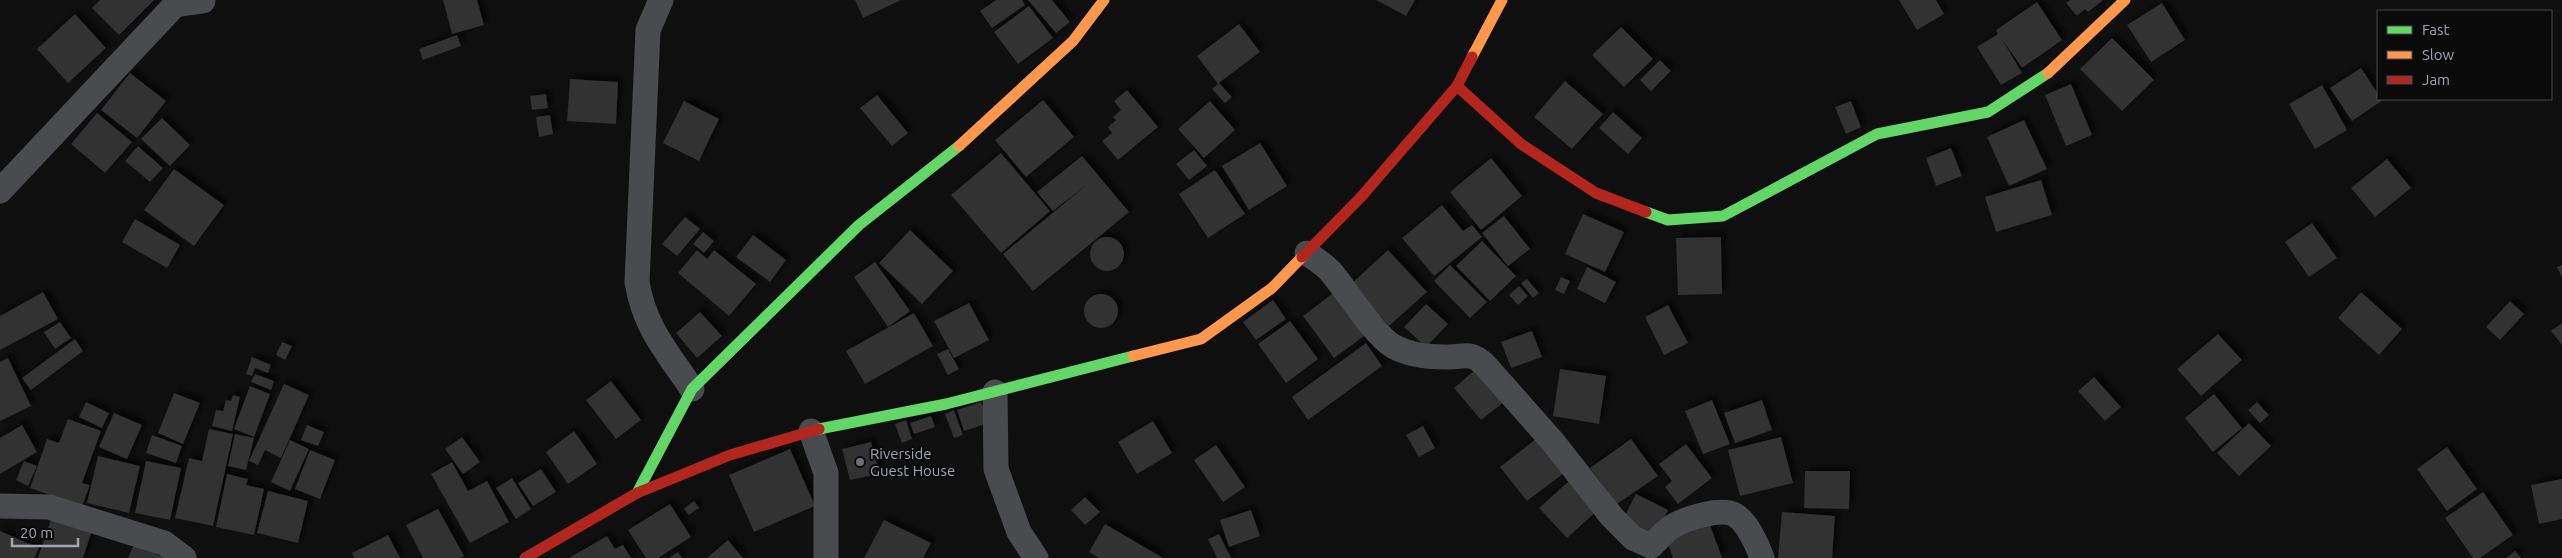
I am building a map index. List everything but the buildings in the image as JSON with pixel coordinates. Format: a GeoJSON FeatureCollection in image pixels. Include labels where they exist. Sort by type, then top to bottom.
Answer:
{"type":"FeatureCollection","features":[{"type":"Feature","properties":{"kind":"street"},"geometry":{"type":"LineString","coordinates":[[654,0],[648,30],[637,282],[640,303],[648,325],[692,389]]}},
{"type":"Feature","properties":{"kind":"street"},"geometry":{"type":"LineString","coordinates":[[648,30],[661,0]]}},
{"type":"Feature","properties":{"kind":"street"},"geometry":{"type":"LineString","coordinates":[[637,493],[692,389],[859,225],[974,134],[1073,42],[1104,0]]}},
{"type":"Feature","properties":{"kind":"street"},"geometry":{"type":"LineString","coordinates":[[525,558],[637,493],[730,455],[811,431],[946,404],[1201,339],[1272,288],[1361,197],[1457,86],[1502,0]]}},
{"type":"Feature","properties":{"kind":"street"},"geometry":{"type":"LineString","coordinates":[[1457,86],[1521,144],[1596,193],[1668,220],[1723,216],[1878,134],[1988,112],[2052,70],[2125,0]]}},
{"type":"Feature","properties":{"kind":"street"},"geometry":{"type":"LineString","coordinates":[[0,191],[175,5],[203,1]]}},
{"type":"Feature","properties":{"kind":"street"},"geometry":{"type":"LineString","coordinates":[[1308,253],[1330,270],[1378,332],[1392,346],[1412,354],[1448,357],[1462,354],[1474,356],[1484,364],[1553,442],[1612,517],[1633,538],[1652,546],[1674,525],[1705,514],[1726,513],[1736,516],[1745,527],[1762,558]]}},
{"type":"Feature","properties":{"kind":"street"},"geometry":{"type":"LineString","coordinates":[[995,392],[996,469],[1019,532],[1036,558]]}},
{"type":"Feature","properties":{"kind":"street"},"geometry":{"type":"LineString","coordinates":[[811,431],[826,473],[826,558]]}},
{"type":"Feature","properties":{"kind":"street"},"geometry":{"type":"LineString","coordinates":[[0,506],[49,506],[164,543],[184,558]]}},
{"type":"Feature","properties":{"kind":"traffic: fast"},"geometry":{"type":"LineString","coordinates":[[1646,212],[1668,220],[1723,216],[1877,134],[1988,112],[2048,73]]}},
{"type":"Feature","properties":{"kind":"traffic: fast"},"geometry":{"type":"LineString","coordinates":[[637,493],[692,389],[859,225],[959,146]]}},
{"type":"Feature","properties":{"kind":"traffic: fast"},"geometry":{"type":"LineString","coordinates":[[819,429],[946,404],[1133,356]]}},
{"type":"Feature","properties":{"kind":"traffic: slow"},"geometry":{"type":"LineString","coordinates":[[959,146],[1073,41],[1104,0]]}},
{"type":"Feature","properties":{"kind":"traffic: slow"},"geometry":{"type":"LineString","coordinates":[[1472,57],[1502,0]]}},
{"type":"Feature","properties":{"kind":"traffic: slow"},"geometry":{"type":"LineString","coordinates":[[2048,73],[2125,0]]}},
{"type":"Feature","properties":{"kind":"traffic: slow"},"geometry":{"type":"LineString","coordinates":[[1133,356],[1201,339],[1272,288],[1302,257]]}},
{"type":"Feature","properties":{"kind":"traffic: jam"},"geometry":{"type":"LineString","coordinates":[[1302,257],[1361,197],[1457,86],[1472,57]]}},
{"type":"Feature","properties":{"kind":"traffic: jam"},"geometry":{"type":"LineString","coordinates":[[1457,86],[1521,144],[1596,193],[1646,212]]}},
{"type":"Feature","properties":{"kind":"traffic: jam"},"geometry":{"type":"LineString","coordinates":[[525,558],[637,493],[730,455],[819,429]]}},
{"type":"Feature","properties":{"kind":"place","name":"Riverside Guest House"},"geometry":{"type":"Point","coordinates":[860,462]}}]}
